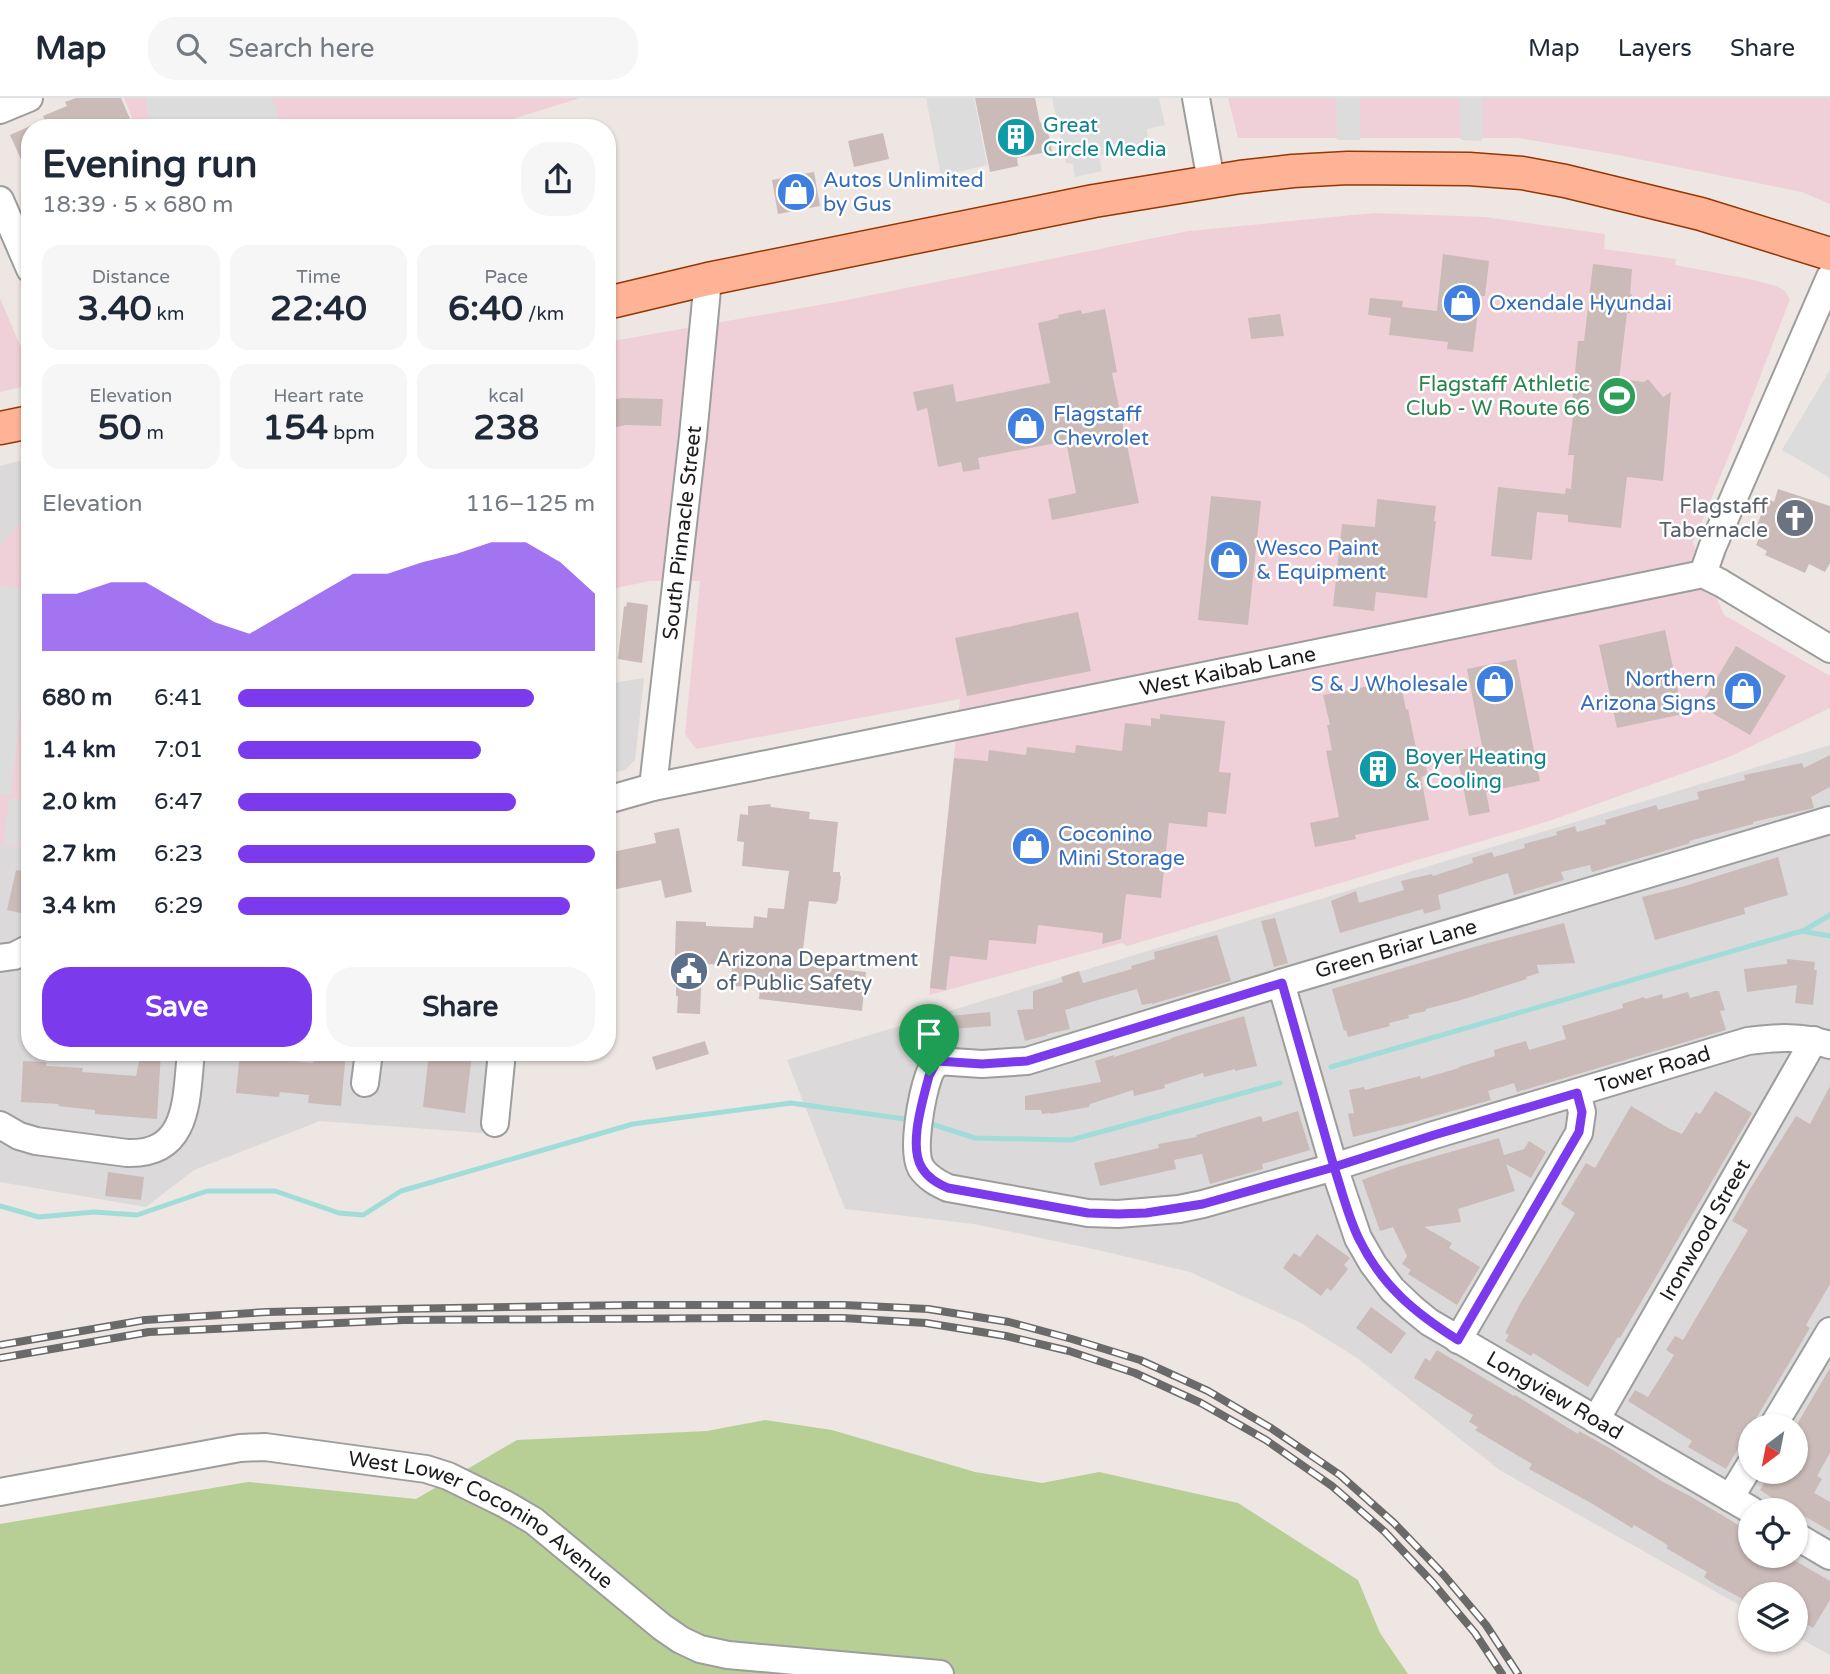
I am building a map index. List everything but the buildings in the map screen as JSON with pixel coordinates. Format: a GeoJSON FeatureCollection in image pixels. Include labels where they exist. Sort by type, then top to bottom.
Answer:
{"type":"FeatureCollection","features":[{"type":"Feature","properties":{"kind":"main road"},"geometry":{"type":"LineString","coordinates":[[616,301],[708,279],[1094,201],[1211,181],[1293,171],[1361,167],[1522,173],[1701,214],[1830,254]]}},
{"type":"Feature","properties":{"kind":"main road"},"geometry":{"type":"LineString","coordinates":[[0,428],[21,424]]}},
{"type":"Feature","properties":{"kind":"street"},"geometry":{"type":"LineString","coordinates":[[0,110],[29,98]]}},
{"type":"Feature","properties":{"kind":"street"},"geometry":{"type":"LineString","coordinates":[[1196,98],[1211,181]]}},
{"type":"Feature","properties":{"kind":"street"},"geometry":{"type":"LineString","coordinates":[[0,200],[21,248]]}},
{"type":"Feature","properties":{"kind":"street"},"geometry":{"type":"LineString","coordinates":[[1830,277],[1703,574],[1830,649]]}},
{"type":"Feature","properties":{"kind":"street","name":"South Pinnacle Street"},"geometry":{"type":"LineString","coordinates":[[653,786],[708,279]]}},
{"type":"Feature","properties":{"kind":"street","name":"West Kaibab Lane"},"geometry":{"type":"LineString","coordinates":[[616,797],[653,786],[1703,574]]}},
{"type":"Feature","properties":{"kind":"street","name":"Green Briar Lane"},"geometry":{"type":"LineString","coordinates":[[948,1188],[932,1180],[921,1167],[916,1151],[921,1107],[929,1076],[937,1061],[982,1064],[1027,1061],[1830,820]]}},
{"type":"Feature","properties":{"kind":"street"},"geometry":{"type":"LineString","coordinates":[[0,958],[21,952]]}},
{"type":"Feature","properties":{"kind":"street","name":"Longview Road"},"geometry":{"type":"LineString","coordinates":[[1282,983],[1334,1167],[1358,1238],[1392,1289],[1429,1322],[1458,1340],[1738,1502]]}},
{"type":"Feature","properties":{"kind":"street","name":"Tower Road"},"geometry":{"type":"LineString","coordinates":[[948,1188],[1088,1213],[1137,1213],[1179,1209],[1334,1167],[1748,1041],[1793,1037],[1822,1043]]}},
{"type":"Feature","properties":{"kind":"street","name":"Ironwood Street"},"geometry":{"type":"LineString","coordinates":[[1596,1420],[1822,1043]]}},
{"type":"Feature","properties":{"kind":"street"},"geometry":{"type":"LineString","coordinates":[[0,1125],[19,1136],[36,1141],[127,1153],[150,1151],[171,1139],[183,1117],[190,1061]]}},
{"type":"Feature","properties":{"kind":"street"},"geometry":{"type":"LineString","coordinates":[[365,1083],[368,1061]]}},
{"type":"Feature","properties":{"kind":"street"},"geometry":{"type":"LineString","coordinates":[[495,1123],[501,1061]]}},
{"type":"Feature","properties":{"kind":"street"},"geometry":{"type":"LineString","coordinates":[[1458,1340],[1579,1132],[1582,1112],[1577,1093]]}},
{"type":"Feature","properties":{"kind":"street"},"geometry":{"type":"LineString","coordinates":[[1780,1414],[1830,1331]]}},
{"type":"Feature","properties":{"kind":"street","name":"West Lower Coconino Avenue"},"geometry":{"type":"LineString","coordinates":[[0,1492],[240,1448],[265,1447],[426,1469],[448,1476],[534,1521],[662,1627],[700,1649],[729,1655],[940,1674]]}},
{"type":"Feature","properties":{"kind":"street"},"geometry":{"type":"LineString","coordinates":[[1808,1543],[1830,1556]]}},
{"type":"Feature","properties":{"kind":"shaded area"},"geometry":{"type":"Polygon","coordinates":[[[124,98],[580,98],[513,119],[132,119],[124,98]]]}},
{"type":"Feature","properties":{"kind":"shaded area"},"geometry":{"type":"Polygon","coordinates":[[[146,98],[272,98],[280,119],[152,119],[147,114],[146,98]]]}},
{"type":"Feature","properties":{"kind":"shaded area"},"geometry":{"type":"Polygon","coordinates":[[[926,98],[974,98],[987,165],[941,176],[926,98]]]}},
{"type":"Feature","properties":{"kind":"shaded area"},"geometry":{"type":"Polygon","coordinates":[[[1052,98],[1159,98],[1165,125],[1147,129],[1149,146],[1101,155],[1099,158],[1102,171],[1075,177],[1073,164],[1066,163],[1052,98]]]}},
{"type":"Feature","properties":{"kind":"shaded area"},"geometry":{"type":"Polygon","coordinates":[[[1228,98],[1830,98],[1830,204],[1802,192],[1518,138],[1238,138],[1228,98]]]}},
{"type":"Feature","properties":{"kind":"shaded area"},"geometry":{"type":"Polygon","coordinates":[[[1336,98],[1360,98],[1360,140],[1337,140],[1336,98]]]}},
{"type":"Feature","properties":{"kind":"shaded area"},"geometry":{"type":"Polygon","coordinates":[[[1460,98],[1483,98],[1482,141],[1461,140],[1460,98]]]}},
{"type":"Feature","properties":{"kind":"shaded area"},"geometry":{"type":"Polygon","coordinates":[[[1374,213],[1485,217],[1605,234],[1604,249],[1676,259],[1675,265],[1754,280],[1784,290],[1790,299],[1693,543],[1724,615],[1830,676],[1830,708],[1729,757],[1546,822],[1127,946],[1122,943],[929,995],[960,699],[696,749],[685,734],[700,581],[650,581],[616,588],[616,340],[842,301],[1189,231],[1374,213]]]}},
{"type":"Feature","properties":{"kind":"shaded area"},"geometry":{"type":"Polygon","coordinates":[[[0,298],[21,348],[21,387],[0,392],[0,298]]]}},
{"type":"Feature","properties":{"kind":"shaded area"},"geometry":{"type":"Polygon","coordinates":[[[1830,370],[1830,478],[1782,450],[1830,370]]]}},
{"type":"Feature","properties":{"kind":"shaded area"},"geometry":{"type":"Polygon","coordinates":[[[21,460],[21,521],[0,547],[0,466],[21,460]]]}},
{"type":"Feature","properties":{"kind":"shaded area"},"geometry":{"type":"Polygon","coordinates":[[[21,521],[21,848],[0,845],[0,547],[21,521]]]}},
{"type":"Feature","properties":{"kind":"shaded area"},"geometry":{"type":"Polygon","coordinates":[[[0,586],[21,588],[21,702],[11,795],[0,794],[0,586]]]}},
{"type":"Feature","properties":{"kind":"shaded area"},"geometry":{"type":"Polygon","coordinates":[[[644,678],[635,760],[625,770],[616,772],[616,683],[644,678]]]}},
{"type":"Feature","properties":{"kind":"shaded area"},"geometry":{"type":"Polygon","coordinates":[[[1830,745],[1830,1655],[1808,1643],[1808,1582],[1738,1582],[1738,1604],[1501,1471],[1357,1358],[1301,1323],[1190,1272],[974,1224],[845,1209],[787,1060],[1830,745]]]}},
{"type":"Feature","properties":{"kind":"shaded area"},"geometry":{"type":"Polygon","coordinates":[[[9,798],[21,799],[21,846],[4,844],[9,798]]]}},
{"type":"Feature","properties":{"kind":"shaded area"},"geometry":{"type":"Polygon","coordinates":[[[0,845],[21,848],[21,1061],[490,1061],[482,1133],[320,1121],[194,1170],[146,1207],[0,1182],[0,845]]]}},
{"type":"Feature","properties":{"kind":"green space"},"geometry":{"type":"Polygon","coordinates":[[[765,1420],[832,1430],[975,1472],[1042,1483],[1099,1472],[1238,1503],[1358,1580],[1380,1633],[1408,1674],[0,1674],[0,1524],[248,1482],[416,1499],[517,1440],[707,1431],[765,1420]]]}},
{"type":"Feature","properties":{"kind":"waterway"},"geometry":{"type":"LineString","coordinates":[[1803,931],[1830,915]]}},
{"type":"Feature","properties":{"kind":"waterway"},"geometry":{"type":"LineString","coordinates":[[1331,1067],[1802,931],[1830,936]]}},
{"type":"Feature","properties":{"kind":"waterway"},"geometry":{"type":"LineString","coordinates":[[925,1122],[975,1138],[1071,1140],[1280,1083]]}},
{"type":"Feature","properties":{"kind":"waterway"},"geometry":{"type":"LineString","coordinates":[[0,1206],[39,1217],[94,1212],[137,1215],[207,1191],[275,1191],[339,1213],[363,1215],[401,1191],[633,1124],[791,1103],[912,1120]]}},
{"type":"Feature","properties":{"kind":"railway"},"geometry":{"type":"LineString","coordinates":[[0,1345],[145,1320],[267,1312],[395,1309],[844,1305],[928,1309],[1009,1322],[1140,1360],[1208,1391],[1271,1428],[1340,1475],[1394,1523],[1443,1574],[1486,1625],[1518,1674]]}},
{"type":"Feature","properties":{"kind":"railway"},"geometry":{"type":"LineString","coordinates":[[0,1358],[149,1332],[403,1320],[843,1318],[926,1323],[1006,1336],[1069,1351],[1135,1373],[1201,1403],[1266,1440],[1332,1486],[1385,1532],[1475,1633],[1502,1674]]}},
{"type":"Feature","properties":{"kind":"place","name":"Great Circle Media"},"geometry":{"type":"Point","coordinates":[1016,137]}},
{"type":"Feature","properties":{"kind":"place","name":"Autos Unlimited by Gus"},"geometry":{"type":"Point","coordinates":[796,192]}},
{"type":"Feature","properties":{"kind":"place","name":"Oxendale Hyundai"},"geometry":{"type":"Point","coordinates":[1462,303]}},
{"type":"Feature","properties":{"kind":"place","name":"Flagstaff Athletic Club - W Route 66"},"geometry":{"type":"Point","coordinates":[1617,396]}},
{"type":"Feature","properties":{"kind":"place","name":"Flagstaff Chevrolet"},"geometry":{"type":"Point","coordinates":[1026,426]}},
{"type":"Feature","properties":{"kind":"place","name":"Flagstaff Tabernacle"},"geometry":{"type":"Point","coordinates":[1795,518]}},
{"type":"Feature","properties":{"kind":"place","name":"Wesco Paint & Equipment"},"geometry":{"type":"Point","coordinates":[1229,560]}},
{"type":"Feature","properties":{"kind":"place","name":"S & J Wholesale"},"geometry":{"type":"Point","coordinates":[1495,684]}},
{"type":"Feature","properties":{"kind":"place","name":"Northern Arizona Signs"},"geometry":{"type":"Point","coordinates":[1743,691]}},
{"type":"Feature","properties":{"kind":"place","name":"Boyer Heating & Cooling"},"geometry":{"type":"Point","coordinates":[1378,769]}},
{"type":"Feature","properties":{"kind":"place","name":"Coconino Mini Storage"},"geometry":{"type":"Point","coordinates":[1031,846]}},
{"type":"Feature","properties":{"kind":"place","name":"Arizona Department of Public Safety"},"geometry":{"type":"Point","coordinates":[689,971]}},
{"type":"Feature","properties":{"kind":"route"},"geometry":{"type":"LineString","coordinates":[[929,1076],[921,1107],[916,1151],[921,1167],[932,1180],[948,1188],[1088,1213],[1146,1213],[1203,1204],[1334,1167],[1358,1238],[1373,1264],[1392,1289],[1412,1308],[1458,1340],[1579,1132],[1582,1112],[1577,1093],[1334,1167],[1282,983],[1027,1061],[982,1064],[937,1061],[929,1076]]}}]}
